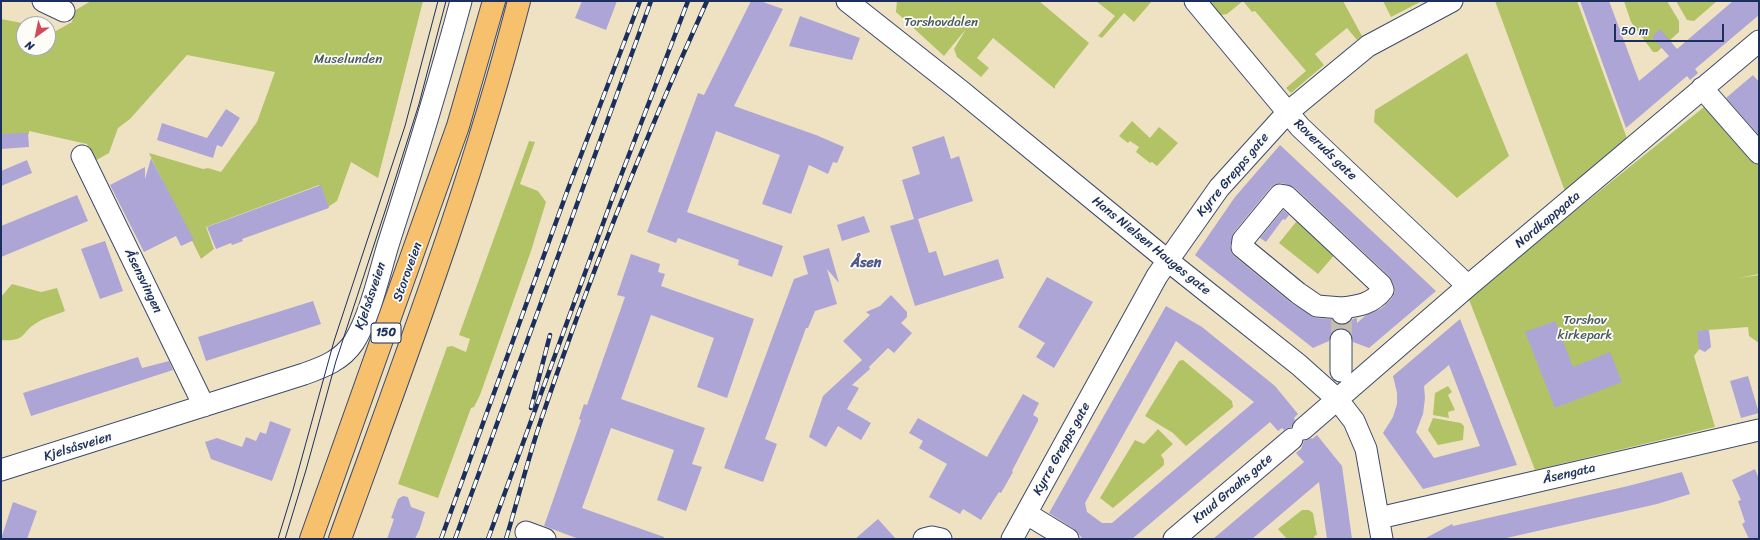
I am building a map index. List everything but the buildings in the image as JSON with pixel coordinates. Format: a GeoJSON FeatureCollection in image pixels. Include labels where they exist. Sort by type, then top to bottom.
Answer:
{"type":"FeatureCollection","features":[{"type":"Feature","properties":{"kind":"highway","name":"Storoveien"},"geometry":{"type":"LineString","coordinates":[[311,539],[458,126],[494,1]]}},
{"type":"Feature","properties":{"kind":"highway","name":"Storoveien"},"geometry":{"type":"LineString","coordinates":[[340,539],[418,321],[482,134],[519,1]]}},
{"type":"Feature","properties":{"kind":"street"},"geometry":{"type":"LineString","coordinates":[[43,1],[64,11]]}},
{"type":"Feature","properties":{"kind":"street","name":"Kjelsåsveien"},"geometry":{"type":"LineString","coordinates":[[1,470],[317,370],[342,356],[353,342],[366,315],[412,171],[460,1]]}},
{"type":"Feature","properties":{"kind":"street","name":"Hans Nielsen Hauges gate"},"geometry":{"type":"LineString","coordinates":[[847,1],[961,91],[1167,260],[1299,365],[1337,399],[1354,421],[1366,448],[1382,539]]}},
{"type":"Feature","properties":{"kind":"street","name":"Roveruds gate"},"geometry":{"type":"LineString","coordinates":[[1195,1],[1300,127],[1468,286]]}},
{"type":"Feature","properties":{"kind":"street","name":"Kyrre Grepps gate"},"geometry":{"type":"LineString","coordinates":[[1012,539],[1167,260],[1219,188],[1288,112],[1368,46],[1452,1]]}},
{"type":"Feature","properties":{"kind":"street","name":"Nordkappgata"},"geometry":{"type":"LineString","coordinates":[[1337,399],[1468,286],[1759,41]]}},
{"type":"Feature","properties":{"kind":"street"},"geometry":{"type":"LineString","coordinates":[[1702,88],[1759,153]]}},
{"type":"Feature","properties":{"kind":"street","name":"Åsensvingen"},"geometry":{"type":"LineString","coordinates":[[82,156],[204,406]]}},
{"type":"Feature","properties":{"kind":"street"},"geometry":{"type":"LineString","coordinates":[[1280,195],[1286,196],[1381,285],[1383,290],[1371,301],[1359,306],[1342,310],[1317,306],[1298,293],[1242,247],[1243,240],[1280,195]]}},
{"type":"Feature","properties":{"kind":"street"},"geometry":{"type":"LineString","coordinates":[[1340,370],[1341,340]]}},
{"type":"Feature","properties":{"kind":"street","name":"Knud Graahs gate"},"geometry":{"type":"LineString","coordinates":[[1174,539],[1337,399]]}},
{"type":"Feature","properties":{"kind":"street","name":"Åsengata"},"geometry":{"type":"LineString","coordinates":[[1379,518],[1759,430]]}},
{"type":"Feature","properties":{"kind":"street"},"geometry":{"type":"LineString","coordinates":[[1027,514],[1068,539]]}},
{"type":"Feature","properties":{"kind":"street"},"geometry":{"type":"LineString","coordinates":[[924,539],[932,537],[941,539]]}},
{"type":"Feature","properties":{"kind":"green space","name":"Muselunden"},"geometry":{"type":"Polygon","coordinates":[[[91,1],[423,1],[378,178],[351,162],[337,201],[328,207],[319,185],[206,227],[214,249],[201,259],[149,153],[203,169],[208,168],[221,172],[257,122],[275,72],[187,55],[130,119],[118,128],[109,153],[93,162],[87,144],[29,131],[29,134],[1,136],[1,19],[16,22],[16,56],[56,56],[56,31],[72,22],[74,11],[91,1]]]}},
{"type":"Feature","properties":{"kind":"green space","name":"Torshovdalen"},"geometry":{"type":"Polygon","coordinates":[[[897,1],[1039,1],[1089,43],[1055,86],[1055,89],[993,38],[977,58],[989,68],[981,77],[957,57],[954,49],[966,29],[944,56],[896,12],[897,1]]]}},
{"type":"Feature","properties":{"kind":"green space"},"geometry":{"type":"Polygon","coordinates":[[[1096,1],[1152,1],[1134,22],[1124,13],[1102,38],[1098,36],[1115,16],[1096,1]]]}},
{"type":"Feature","properties":{"kind":"green space"},"geometry":{"type":"Polygon","coordinates":[[[1209,1],[1243,1],[1227,14],[1221,15],[1209,1]]]}},
{"type":"Feature","properties":{"kind":"green space"},"geometry":{"type":"Polygon","coordinates":[[[1243,1],[1343,1],[1362,36],[1357,40],[1347,28],[1315,54],[1324,65],[1291,93],[1286,88],[1306,71],[1255,11],[1252,12],[1243,1]]]}},
{"type":"Feature","properties":{"kind":"green space"},"geometry":{"type":"Polygon","coordinates":[[[1383,1],[1422,1],[1391,17],[1383,1]]]}},
{"type":"Feature","properties":{"kind":"green space"},"geometry":{"type":"Polygon","coordinates":[[[1495,1],[1577,1],[1629,144],[1566,194],[1495,1]]]}},
{"type":"Feature","properties":{"kind":"green space"},"geometry":{"type":"Polygon","coordinates":[[[1624,1],[1667,1],[1679,21],[1679,32],[1657,52],[1653,52],[1631,22],[1624,1]]]}},
{"type":"Feature","properties":{"kind":"green space"},"geometry":{"type":"Polygon","coordinates":[[[1676,1],[1717,1],[1694,21],[1687,20],[1676,1]]]}},
{"type":"Feature","properties":{"kind":"green space"},"geometry":{"type":"Polygon","coordinates":[[[1467,53],[1509,156],[1457,198],[1374,122],[1375,110],[1467,53]]]}},
{"type":"Feature","properties":{"kind":"green space","name":"Torshov kirkepark"},"geometry":{"type":"Polygon","coordinates":[[[1709,103],[1759,156],[1759,274],[1739,278],[1759,275],[1759,343],[1749,336],[1748,327],[1707,330],[1707,339],[1694,356],[1715,427],[1535,470],[1468,297],[1709,103]]]}},
{"type":"Feature","properties":{"kind":"green space"},"geometry":{"type":"Polygon","coordinates":[[[1132,121],[1150,138],[1159,127],[1178,143],[1157,166],[1152,162],[1150,163],[1136,152],[1139,147],[1130,141],[1128,143],[1119,136],[1132,121]]]}},
{"type":"Feature","properties":{"kind":"green space"},"geometry":{"type":"Polygon","coordinates":[[[529,141],[535,142],[520,184],[538,191],[546,202],[531,251],[480,395],[474,407],[471,408],[438,498],[398,484],[447,347],[452,346],[466,352],[470,339],[459,335],[529,141]]]}},
{"type":"Feature","properties":{"kind":"green space"},"geometry":{"type":"Polygon","coordinates":[[[1300,217],[1337,252],[1318,274],[1279,243],[1300,217]]]}},
{"type":"Feature","properties":{"kind":"green space"},"geometry":{"type":"Polygon","coordinates":[[[12,284],[41,292],[57,288],[65,311],[38,322],[28,329],[20,338],[1,340],[1,297],[12,284]]]}},
{"type":"Feature","properties":{"kind":"green space"},"geometry":{"type":"Polygon","coordinates":[[[1183,360],[1232,401],[1233,407],[1186,446],[1173,433],[1145,416],[1179,361],[1183,360]]]}},
{"type":"Feature","properties":{"kind":"green space"},"geometry":{"type":"Polygon","coordinates":[[[1448,386],[1452,392],[1448,395],[1455,410],[1448,412],[1449,418],[1433,415],[1435,393],[1448,386]]]}},
{"type":"Feature","properties":{"kind":"green space"},"geometry":{"type":"Polygon","coordinates":[[[1433,418],[1461,423],[1464,426],[1463,440],[1438,445],[1428,430],[1433,418]]]}},
{"type":"Feature","properties":{"kind":"green space"},"geometry":{"type":"Polygon","coordinates":[[[1158,429],[1173,444],[1161,455],[1164,460],[1164,465],[1113,508],[1100,498],[1135,440],[1144,444],[1158,429]]]}},
{"type":"Feature","properties":{"kind":"green space"},"geometry":{"type":"Polygon","coordinates":[[[1302,510],[1309,510],[1313,513],[1317,535],[1314,536],[1315,539],[1287,539],[1278,529],[1302,510]]]}},
{"type":"Feature","properties":{"kind":"tunnel"},"geometry":{"type":"LineString","coordinates":[[1341,340],[1342,313]]}},
{"type":"Feature","properties":{"kind":"tram line"},"geometry":{"type":"LineString","coordinates":[[278,539],[334,341],[405,126],[438,1]]}},
{"type":"Feature","properties":{"kind":"tram line"},"geometry":{"type":"LineString","coordinates":[[285,539],[336,361],[419,104],[446,1]]}},
{"type":"Feature","properties":{"kind":"railway"},"geometry":{"type":"LineString","coordinates":[[441,539],[568,189],[640,1]]}},
{"type":"Feature","properties":{"kind":"railway"},"geometry":{"type":"LineString","coordinates":[[455,539],[651,1]]}},
{"type":"Feature","properties":{"kind":"railway"},"geometry":{"type":"LineString","coordinates":[[488,539],[612,199],[688,1]]}},
{"type":"Feature","properties":{"kind":"railway"},"geometry":{"type":"LineString","coordinates":[[506,539],[536,435],[578,313],[640,156],[707,1]]}},
{"type":"Feature","properties":{"kind":"railway"},"geometry":{"type":"LineString","coordinates":[[531,408],[550,335]]}},
{"type":"Feature","properties":{"kind":"district","name":"Åsen"},"geometry":{"type":"Point","coordinates":[866,263]}}]}
